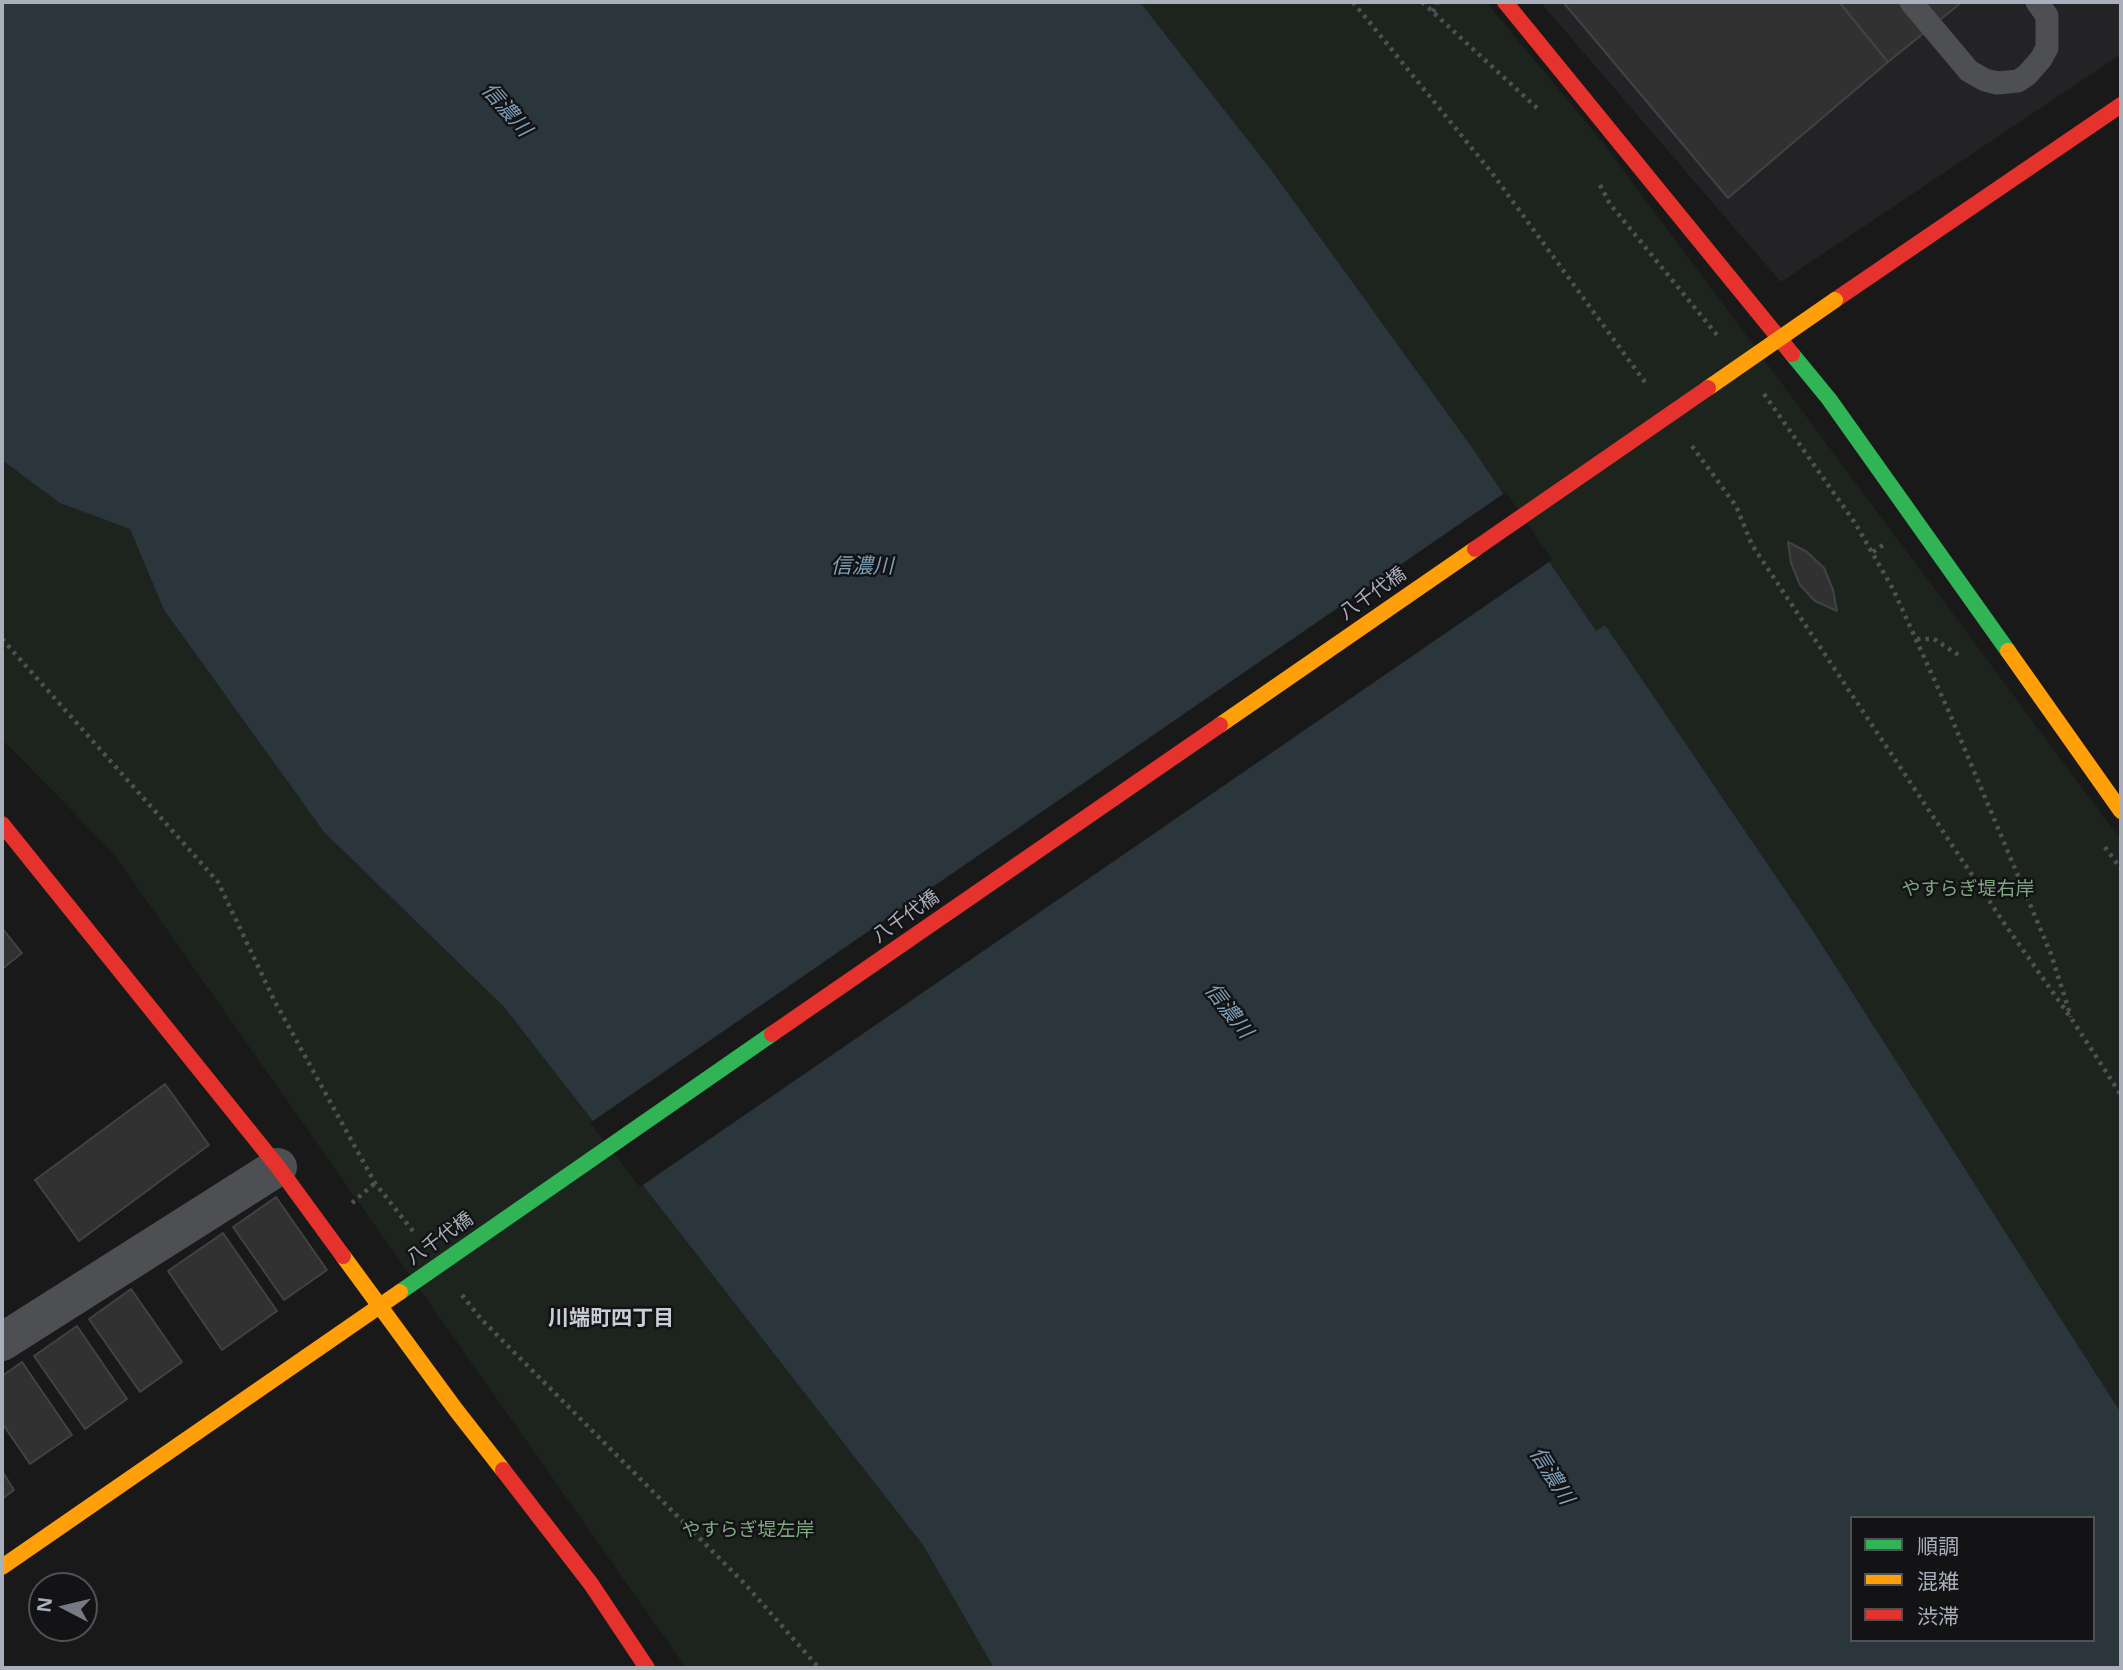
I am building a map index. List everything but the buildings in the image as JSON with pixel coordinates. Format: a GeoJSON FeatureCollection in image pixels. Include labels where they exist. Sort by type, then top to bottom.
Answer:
{"type":"FeatureCollection","features":[{"type":"Feature","properties":{"kind":"street"},"geometry":{"type":"LineString","coordinates":[[1505,2],[1829,399],[2121,811]]}},
{"type":"Feature","properties":{"kind":"street","name":"八千代橋"},"geometry":{"type":"LineString","coordinates":[[2,1567],[2121,105]]}},
{"type":"Feature","properties":{"kind":"street"},"geometry":{"type":"LineString","coordinates":[[2,824],[278,1167],[456,1410],[591,1584],[647,1668]]}},
{"type":"Feature","properties":{"kind":"street"},"geometry":{"type":"LineString","coordinates":[[2,1342],[278,1167]]}},
{"type":"Feature","properties":{"kind":"lane"},"geometry":{"type":"LineString","coordinates":[[1911,2],[1969,71],[1984,80],[1997,83],[2018,81],[2027,75],[2047,48],[2047,16],[2038,2]]}},
{"type":"Feature","properties":{"kind":"path"},"geometry":{"type":"LineString","coordinates":[[1353,2],[1492,173],[1654,395]]}},
{"type":"Feature","properties":{"kind":"path"},"geometry":{"type":"LineString","coordinates":[[1422,2],[1546,116]]}},
{"type":"Feature","properties":{"kind":"path"},"geometry":{"type":"LineString","coordinates":[[1433,12],[1436,2]]}},
{"type":"Feature","properties":{"kind":"path"},"geometry":{"type":"LineString","coordinates":[[1596,176],[1610,204],[1725,345]]}},
{"type":"Feature","properties":{"kind":"path"},"geometry":{"type":"LineString","coordinates":[[1758,386],[1855,523],[1893,589],[1949,712],[2051,954],[2073,1021]]}},
{"type":"Feature","properties":{"kind":"path"},"geometry":{"type":"LineString","coordinates":[[1687,439],[1735,506],[1752,545],[1788,600],[2121,1095]]}},
{"type":"Feature","properties":{"kind":"path"},"geometry":{"type":"LineString","coordinates":[[2,639],[218,882],[274,1000],[375,1183],[424,1245]]}},
{"type":"Feature","properties":{"kind":"path"},"geometry":{"type":"LineString","coordinates":[[348,1207],[375,1183]]}},
{"type":"Feature","properties":{"kind":"path"},"geometry":{"type":"LineString","coordinates":[[456,1287],[481,1318],[745,1584],[819,1668]]}},
{"type":"Feature","properties":{"kind":"shaded area"},"geometry":{"type":"Polygon","coordinates":[[[1540,2],[2121,2],[2121,54],[1781,282],[1540,2]]]}},
{"type":"Feature","properties":{"kind":"green space","name":"やすらぎ堤右岸"},"geometry":{"type":"Polygon","coordinates":[[[1140,2],[1486,2],[1601,140],[2121,840],[2121,1413],[1813,931],[1605,625],[1596,631],[1471,446],[1272,171],[1140,2]]]}},
{"type":"Feature","properties":{"kind":"green space","name":"やすらぎ堤左岸"},"geometry":{"type":"Polygon","coordinates":[[[2,460],[61,503],[130,529],[164,610],[324,832],[504,1007],[923,1545],[994,1668],[686,1668],[113,853],[2,739],[2,460]]]}},
{"type":"Feature","properties":{"kind":"water","name":"信濃川"},"geometry":{"type":"Polygon","coordinates":[[[2,2],[1140,2],[1272,171],[1471,446],[1596,631],[1605,625],[1813,931],[2121,1413],[2121,1668],[994,1668],[923,1545],[504,1007],[324,832],[164,610],[130,529],[60,503],[2,460],[2,2]]]}},
{"type":"Feature","properties":{"kind":"pier"},"geometry":{"type":"Polygon","coordinates":[[[1506,492],[1552,560],[640,1187],[590,1123],[1506,492]]]}},
{"type":"Feature","properties":{"kind":"traffic: fast"},"geometry":{"type":"LineString","coordinates":[[1792,354],[1829,399],[2008,651]]}},
{"type":"Feature","properties":{"kind":"traffic: fast"},"geometry":{"type":"LineString","coordinates":[[400,1292],[772,1034]]}},
{"type":"Feature","properties":{"kind":"traffic: slow"},"geometry":{"type":"LineString","coordinates":[[1708,388],[1835,300]]}},
{"type":"Feature","properties":{"kind":"traffic: slow"},"geometry":{"type":"LineString","coordinates":[[1220,725],[1475,549]]}},
{"type":"Feature","properties":{"kind":"traffic: slow"},"geometry":{"type":"LineString","coordinates":[[2008,651],[2121,811]]}},
{"type":"Feature","properties":{"kind":"traffic: slow"},"geometry":{"type":"LineString","coordinates":[[343,1256],[503,1470]]}},
{"type":"Feature","properties":{"kind":"traffic: slow"},"geometry":{"type":"LineString","coordinates":[[2,1567],[400,1292]]}},
{"type":"Feature","properties":{"kind":"traffic: jam"},"geometry":{"type":"LineString","coordinates":[[1505,2],[1792,354]]}},
{"type":"Feature","properties":{"kind":"traffic: jam"},"geometry":{"type":"LineString","coordinates":[[1835,300],[2121,105]]}},
{"type":"Feature","properties":{"kind":"traffic: jam"},"geometry":{"type":"LineString","coordinates":[[1475,549],[1708,388]]}},
{"type":"Feature","properties":{"kind":"traffic: jam"},"geometry":{"type":"LineString","coordinates":[[772,1034],[1220,725]]}},
{"type":"Feature","properties":{"kind":"traffic: jam"},"geometry":{"type":"LineString","coordinates":[[2,824],[278,1167],[343,1256]]}},
{"type":"Feature","properties":{"kind":"traffic: jam"},"geometry":{"type":"LineString","coordinates":[[503,1470],[591,1584],[647,1668]]}},
{"type":"Feature","properties":{"kind":"district","name":"川端町四丁目"},"geometry":{"type":"Point","coordinates":[611,1319]}}]}
